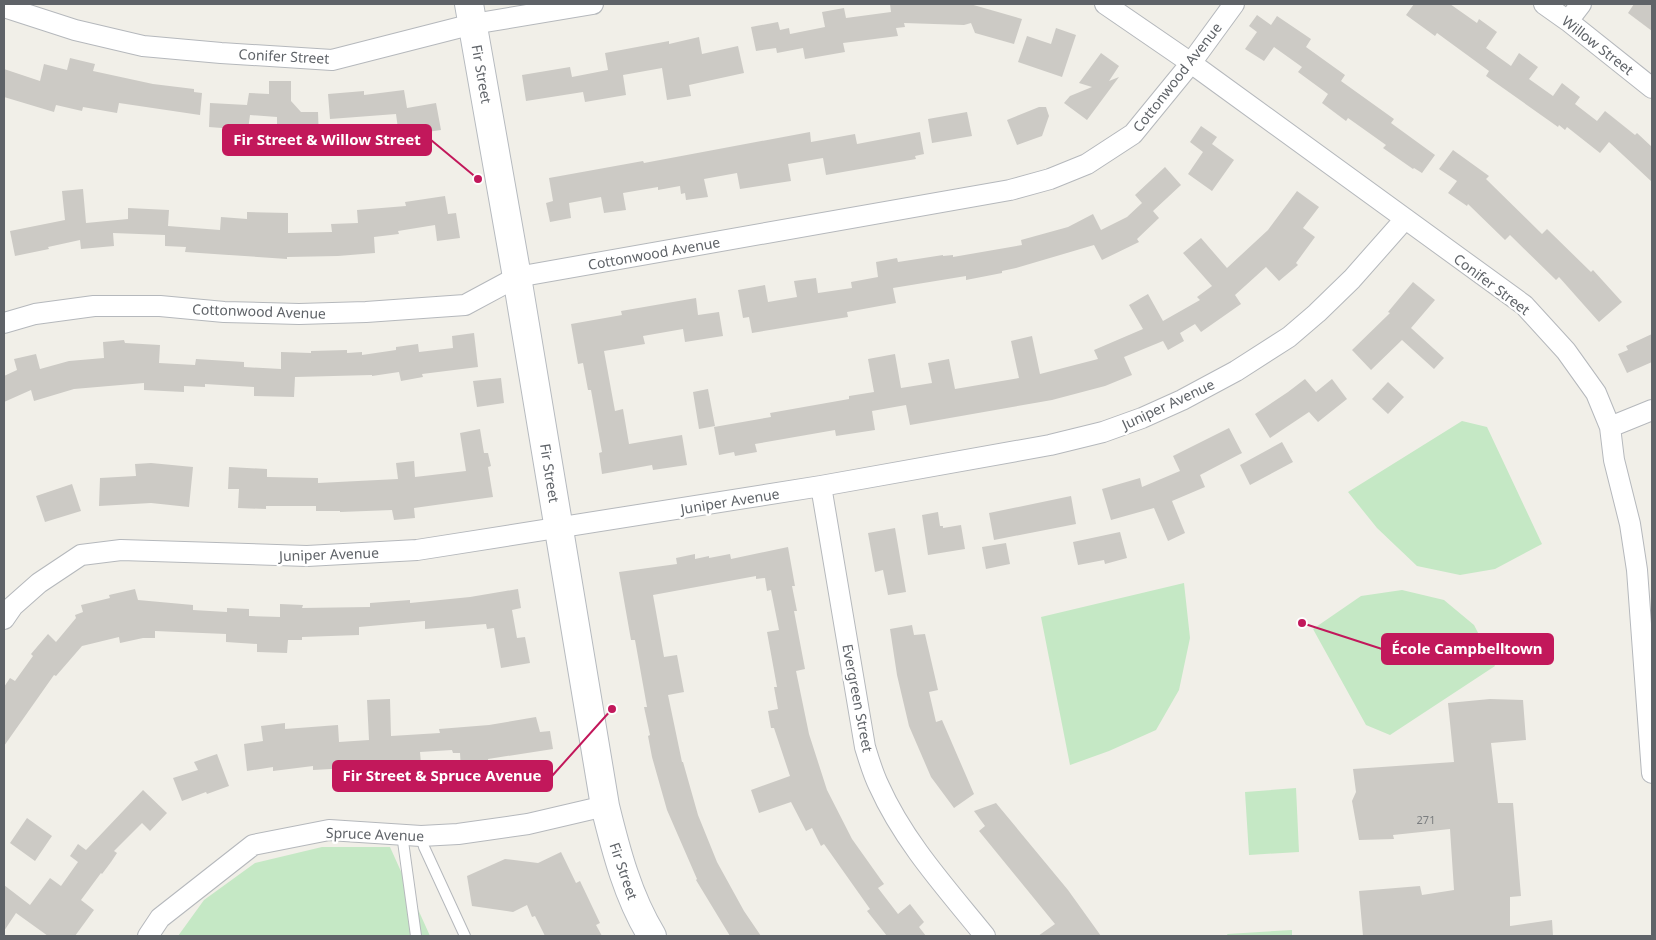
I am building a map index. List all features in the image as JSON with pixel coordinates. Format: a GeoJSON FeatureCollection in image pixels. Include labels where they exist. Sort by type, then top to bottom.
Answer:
{"type":"FeatureCollection","features":[{"type":"Feature","properties":{"kind":"street","name":"Conifer Street"},"geometry":{"type":"LineString","coordinates":[[4,7],[75,30],[143,46],[332,60],[471,14],[593,4]]}},
{"type":"Feature","properties":{"kind":"street","name":"Conifer Street"},"geometry":{"type":"LineString","coordinates":[[1105,4],[1191,63],[1524,305],[1566,351],[1596,393],[1610,427],[1614,460],[1630,524],[1637,570],[1652,773]]}},
{"type":"Feature","properties":{"kind":"street","name":"Cottonwood Avenue"},"geometry":{"type":"LineString","coordinates":[[4,323],[35,314],[94,306],[160,306],[224,312],[300,314],[366,312],[465,305],[517,277],[1010,190],[1050,179],[1087,164],[1132,134],[1191,63],[1234,4]]}},
{"type":"Feature","properties":{"kind":"street","name":"Willow Street"},"geometry":{"type":"LineString","coordinates":[[1544,4],[1652,88]]}},
{"type":"Feature","properties":{"kind":"street"},"geometry":{"type":"LineString","coordinates":[[1568,21],[1581,4]]}},
{"type":"Feature","properties":{"kind":"street","name":"Fir Street"},"geometry":{"type":"LineString","coordinates":[[471,14],[560,529],[605,806],[626,881],[643,922],[652,936]]}},
{"type":"Feature","properties":{"kind":"street","name":"Juniper Avenue"},"geometry":{"type":"LineString","coordinates":[[4,619],[13,606],[39,582],[81,555],[121,550],[316,556],[417,550],[560,529],[820,486],[1050,445],[1103,432],[1166,408],[1236,371],[1289,337],[1317,314],[1352,280],[1405,219]]}},
{"type":"Feature","properties":{"kind":"street"},"geometry":{"type":"LineString","coordinates":[[1610,427],[1652,410]]}},
{"type":"Feature","properties":{"kind":"street","name":"Evergreen Street"},"geometry":{"type":"LineString","coordinates":[[820,486],[865,747],[879,787],[900,824],[923,858],[984,936]]}},
{"type":"Feature","properties":{"kind":"street","name":"Spruce Avenue"},"geometry":{"type":"LineString","coordinates":[[148,936],[160,918],[253,845],[329,830],[411,835],[458,834],[528,824],[605,806]]}},
{"type":"Feature","properties":{"kind":"lane"},"geometry":{"type":"LineString","coordinates":[[411,835],[416,936]]}},
{"type":"Feature","properties":{"kind":"lane"},"geometry":{"type":"LineString","coordinates":[[411,835],[424,847],[465,936]]}},
{"type":"Feature","properties":{"kind":"green space"},"geometry":{"type":"Polygon","coordinates":[[[1462,421],[1487,427],[1542,544],[1495,569],[1460,575],[1417,566],[1377,528],[1348,492],[1462,421]]]}},
{"type":"Feature","properties":{"kind":"green space"},"geometry":{"type":"Polygon","coordinates":[[[1184,583],[1190,638],[1179,690],[1156,730],[1109,751],[1070,765],[1041,617],[1184,583]]]}},
{"type":"Feature","properties":{"kind":"green space"},"geometry":{"type":"Polygon","coordinates":[[[1402,590],[1444,600],[1474,625],[1495,666],[1390,735],[1366,725],[1313,629],[1361,596],[1402,590]]]}},
{"type":"Feature","properties":{"kind":"green space"},"geometry":{"type":"Polygon","coordinates":[[[1296,788],[1299,852],[1249,855],[1245,792],[1296,788]]]}},
{"type":"Feature","properties":{"kind":"green space"},"geometry":{"type":"Polygon","coordinates":[[[322,847],[390,847],[430,936],[178,936],[204,900],[255,863],[322,847]]]}},
{"type":"Feature","properties":{"kind":"green space"},"geometry":{"type":"Polygon","coordinates":[[[1292,930],[1292,936],[1228,936],[1227,934],[1292,930]]]}},
{"type":"Feature","properties":{"kind":"building"},"geometry":{"type":"Polygon","coordinates":[[[890,4],[970,4],[1022,19],[1014,44],[975,33],[971,23],[964,25],[904,23],[905,27],[896,28],[898,36],[843,43],[845,52],[805,59],[803,48],[777,53],[776,48],[756,51],[751,27],[778,22],[780,30],[789,28],[790,34],[825,27],[822,12],[844,8],[846,18],[891,12],[890,4]]]}},
{"type":"Feature","properties":{"kind":"building"},"geometry":{"type":"Polygon","coordinates":[[[1414,4],[1450,4],[1477,23],[1479,19],[1497,32],[1486,48],[1511,66],[1519,53],[1538,67],[1529,79],[1553,96],[1562,83],[1580,97],[1575,104],[1597,121],[1605,111],[1635,135],[1637,133],[1652,147],[1652,182],[1609,142],[1600,153],[1567,127],[1565,130],[1559,125],[1558,127],[1486,76],[1489,71],[1437,33],[1435,36],[1406,15],[1414,4]]]}},
{"type":"Feature","properties":{"kind":"building"},"geometry":{"type":"Polygon","coordinates":[[[1634,4],[1652,4],[1652,31],[1628,13],[1634,4]]]}},
{"type":"Feature","properties":{"kind":"building"},"geometry":{"type":"Polygon","coordinates":[[[1257,15],[1271,25],[1277,16],[1311,39],[1306,47],[1345,75],[1341,81],[1394,119],[1391,123],[1435,155],[1422,173],[1383,148],[1386,145],[1348,118],[1346,121],[1322,103],[1328,94],[1298,72],[1302,67],[1274,47],[1264,61],[1245,49],[1257,32],[1249,26],[1257,15]]]}},
{"type":"Feature","properties":{"kind":"building"},"geometry":{"type":"Polygon","coordinates":[[[1056,28],[1076,35],[1062,77],[1018,62],[1027,36],[1051,44],[1056,28]]]}},
{"type":"Feature","properties":{"kind":"building"},"geometry":{"type":"Polygon","coordinates":[[[699,37],[702,54],[738,46],[744,73],[689,85],[691,96],[667,100],[662,68],[623,75],[626,95],[585,102],[583,92],[526,101],[522,75],[570,67],[572,77],[608,70],[605,53],[669,41],[669,44],[699,37]]]}},
{"type":"Feature","properties":{"kind":"building"},"geometry":{"type":"Polygon","coordinates":[[[1101,53],[1119,66],[1109,81],[1119,77],[1087,120],[1064,103],[1070,96],[1092,87],[1079,83],[1101,53]]]}},
{"type":"Feature","properties":{"kind":"building"},"geometry":{"type":"Polygon","coordinates":[[[70,58],[95,64],[93,71],[153,84],[194,89],[194,92],[202,93],[200,115],[119,103],[117,113],[83,107],[82,111],[56,105],[54,112],[4,97],[4,69],[40,81],[44,64],[67,70],[70,58]]]}},
{"type":"Feature","properties":{"kind":"building"},"geometry":{"type":"Polygon","coordinates":[[[269,81],[291,81],[291,101],[301,112],[318,112],[319,140],[277,139],[277,117],[250,115],[248,130],[209,127],[210,103],[247,105],[249,93],[269,94],[269,81]]]}},
{"type":"Feature","properties":{"kind":"building"},"geometry":{"type":"Polygon","coordinates":[[[404,90],[407,108],[436,103],[441,130],[399,136],[396,114],[330,119],[328,94],[364,91],[364,95],[404,90]]]}},
{"type":"Feature","properties":{"kind":"building"},"geometry":{"type":"Polygon","coordinates":[[[1039,107],[1046,107],[1049,116],[1042,136],[1017,145],[1007,120],[1039,107]]]}},
{"type":"Feature","properties":{"kind":"building"},"geometry":{"type":"Polygon","coordinates":[[[967,112],[972,136],[932,143],[928,119],[967,112]]]}},
{"type":"Feature","properties":{"kind":"building"},"geometry":{"type":"Polygon","coordinates":[[[1201,126],[1217,137],[1212,144],[1234,160],[1212,191],[1188,174],[1203,152],[1190,142],[1201,126]]]}},
{"type":"Feature","properties":{"kind":"building"},"geometry":{"type":"Polygon","coordinates":[[[810,132],[811,142],[855,134],[857,144],[920,132],[924,154],[915,156],[916,159],[826,175],[823,158],[788,164],[791,181],[740,189],[737,173],[704,179],[708,197],[686,200],[685,193],[681,194],[680,186],[658,190],[658,187],[623,193],[626,210],[604,213],[601,197],[569,203],[571,218],[550,222],[546,203],[553,201],[549,178],[643,161],[644,163],[810,132]]]}},
{"type":"Feature","properties":{"kind":"building"},"geometry":{"type":"Polygon","coordinates":[[[1453,150],[1489,176],[1486,179],[1542,234],[1547,229],[1591,272],[1593,270],[1622,302],[1599,322],[1559,277],[1556,280],[1510,235],[1505,240],[1468,204],[1467,206],[1448,193],[1457,181],[1439,169],[1453,150]]]}},
{"type":"Feature","properties":{"kind":"building"},"geometry":{"type":"Polygon","coordinates":[[[1165,167],[1181,185],[1153,211],[1159,218],[1137,239],[1139,242],[1102,260],[1094,245],[1002,271],[1002,273],[966,280],[966,276],[893,288],[896,303],[847,312],[848,317],[752,333],[749,317],[743,318],[738,290],[765,285],[768,302],[797,297],[794,281],[816,278],[818,293],[852,288],[851,282],[878,277],[876,262],[897,258],[898,262],[943,255],[953,255],[953,257],[1022,245],[1021,240],[1068,227],[1093,214],[1101,230],[1127,217],[1142,203],[1135,195],[1165,167]]]}},
{"type":"Feature","properties":{"kind":"building"},"geometry":{"type":"Polygon","coordinates":[[[83,189],[86,223],[128,219],[128,208],[169,210],[168,226],[220,230],[221,217],[247,219],[247,212],[288,213],[288,233],[332,232],[331,224],[358,223],[357,210],[406,206],[405,202],[445,196],[448,214],[456,213],[460,238],[437,241],[435,225],[398,231],[399,234],[374,237],[375,253],[287,257],[287,259],[185,252],[186,247],[165,246],[165,235],[113,233],[114,246],[81,249],[80,240],[15,256],[10,231],[65,220],[62,191],[83,189]]]}},
{"type":"Feature","properties":{"kind":"building"},"geometry":{"type":"Polygon","coordinates":[[[1297,191],[1319,207],[1303,228],[1315,237],[1296,263],[1298,265],[1279,281],[1266,267],[1235,295],[1241,304],[1201,332],[1195,324],[1180,333],[1184,341],[1168,350],[1163,341],[1124,357],[1132,375],[1105,386],[1052,400],[910,425],[906,405],[872,411],[875,430],[836,436],[835,430],[755,444],[757,452],[735,456],[734,452],[719,455],[714,427],[771,417],[770,413],[849,399],[849,396],[874,392],[868,359],[895,354],[901,388],[932,383],[928,363],[949,359],[955,389],[1019,378],[1011,341],[1032,336],[1040,374],[1098,359],[1094,350],[1143,329],[1129,305],[1148,294],[1163,321],[1200,300],[1197,297],[1212,286],[1183,253],[1201,238],[1227,268],[1268,230],[1297,191]]]}},
{"type":"Feature","properties":{"kind":"building"},"geometry":{"type":"Polygon","coordinates":[[[1413,282],[1435,300],[1411,328],[1444,358],[1434,369],[1402,340],[1371,370],[1352,350],[1390,313],[1388,312],[1413,282]]]}},
{"type":"Feature","properties":{"kind":"building"},"geometry":{"type":"Polygon","coordinates":[[[696,298],[698,315],[719,312],[723,336],[685,342],[683,329],[643,336],[645,344],[604,351],[615,411],[623,409],[629,444],[682,435],[687,465],[653,470],[652,465],[602,474],[599,453],[602,452],[591,390],[588,390],[583,363],[578,364],[571,324],[622,315],[621,311],[696,298]]]}},
{"type":"Feature","properties":{"kind":"building"},"geometry":{"type":"Polygon","coordinates":[[[474,333],[478,367],[422,374],[423,377],[401,381],[399,372],[372,376],[295,377],[294,397],[254,396],[254,387],[205,384],[205,387],[184,386],[184,392],[144,390],[144,383],[74,389],[34,401],[31,390],[4,402],[4,376],[17,370],[14,359],[36,354],[40,369],[69,361],[104,358],[103,342],[124,340],[125,343],[160,345],[159,363],[195,365],[196,359],[244,362],[244,367],[281,369],[281,352],[311,353],[311,351],[347,350],[347,353],[362,352],[362,355],[396,350],[396,347],[418,344],[419,352],[453,348],[452,336],[474,333]]]}},
{"type":"Feature","properties":{"kind":"building"},"geometry":{"type":"Polygon","coordinates":[[[1652,334],[1652,362],[1627,373],[1618,354],[1628,350],[1626,346],[1652,334]]]}},
{"type":"Feature","properties":{"kind":"building"},"geometry":{"type":"Polygon","coordinates":[[[501,378],[504,403],[477,407],[473,381],[501,378]]]}},
{"type":"Feature","properties":{"kind":"building"},"geometry":{"type":"Polygon","coordinates":[[[1305,379],[1316,392],[1332,379],[1347,399],[1318,422],[1309,412],[1270,438],[1255,414],[1305,379]]]}},
{"type":"Feature","properties":{"kind":"building"},"geometry":{"type":"Polygon","coordinates":[[[1388,382],[1404,397],[1388,414],[1372,399],[1388,382]]]}},
{"type":"Feature","properties":{"kind":"building"},"geometry":{"type":"Polygon","coordinates":[[[708,389],[715,426],[699,429],[693,392],[708,389]]]}},
{"type":"Feature","properties":{"kind":"building"},"geometry":{"type":"Polygon","coordinates":[[[1229,428],[1242,453],[1200,475],[1205,487],[1172,501],[1185,533],[1168,541],[1154,508],[1111,520],[1102,489],[1140,478],[1142,487],[1180,471],[1173,456],[1229,428]]]}},
{"type":"Feature","properties":{"kind":"building"},"geometry":{"type":"Polygon","coordinates":[[[480,429],[484,453],[488,453],[491,466],[488,467],[493,497],[414,508],[415,518],[394,520],[392,510],[316,511],[316,506],[266,506],[266,509],[238,508],[239,489],[228,489],[229,467],[267,469],[267,477],[318,478],[318,483],[398,479],[396,463],[414,461],[415,477],[466,471],[460,433],[480,429]]]}},
{"type":"Feature","properties":{"kind":"building"},"geometry":{"type":"Polygon","coordinates":[[[1282,442],[1293,462],[1250,485],[1240,465],[1282,442]]]}},
{"type":"Feature","properties":{"kind":"building"},"geometry":{"type":"Polygon","coordinates":[[[151,463],[193,467],[189,507],[151,503],[99,506],[100,478],[136,476],[135,464],[151,463]]]}},
{"type":"Feature","properties":{"kind":"building"},"geometry":{"type":"Polygon","coordinates":[[[72,484],[81,511],[45,522],[36,496],[72,484]]]}},
{"type":"Feature","properties":{"kind":"building"},"geometry":{"type":"Polygon","coordinates":[[[1071,496],[1076,524],[994,540],[989,513],[1071,496]]]}},
{"type":"Feature","properties":{"kind":"building"},"geometry":{"type":"Polygon","coordinates":[[[938,512],[940,526],[943,526],[943,528],[961,525],[965,549],[928,555],[922,515],[938,512]]]}},
{"type":"Feature","properties":{"kind":"building"},"geometry":{"type":"Polygon","coordinates":[[[895,528],[906,592],[888,595],[883,570],[875,572],[868,533],[895,528]]]}},
{"type":"Feature","properties":{"kind":"building"},"geometry":{"type":"Polygon","coordinates":[[[1120,532],[1127,558],[1105,564],[1104,560],[1078,565],[1073,542],[1120,532]]]}},
{"type":"Feature","properties":{"kind":"building"},"geometry":{"type":"Polygon","coordinates":[[[1006,543],[1010,564],[986,569],[982,547],[1006,543]]]}},
{"type":"Feature","properties":{"kind":"building"},"geometry":{"type":"Polygon","coordinates":[[[788,547],[795,586],[792,586],[797,611],[794,611],[805,669],[796,671],[809,734],[827,790],[852,839],[884,884],[878,888],[898,914],[910,904],[924,922],[919,927],[926,936],[887,936],[867,911],[870,909],[824,844],[821,846],[812,828],[806,831],[791,802],[759,813],[751,790],[790,776],[774,728],[771,728],[768,711],[778,709],[774,687],[777,687],[767,632],[779,630],[771,590],[767,591],[765,578],[756,579],[756,576],[653,595],[664,657],[677,655],[684,692],[668,695],[682,762],[698,815],[717,862],[744,911],[761,936],[730,936],[696,880],[667,810],[652,757],[648,736],[650,735],[644,707],[647,707],[635,640],[631,640],[619,572],[677,564],[676,558],[695,554],[695,559],[730,554],[731,559],[788,547]]]}},
{"type":"Feature","properties":{"kind":"building"},"geometry":{"type":"Polygon","coordinates":[[[135,589],[138,600],[193,605],[193,610],[227,612],[227,608],[249,609],[249,616],[280,617],[280,604],[303,605],[302,608],[370,607],[370,603],[410,600],[410,603],[470,597],[518,589],[521,608],[512,610],[517,638],[525,637],[530,663],[501,668],[494,628],[487,629],[486,624],[425,629],[425,621],[359,627],[359,635],[302,637],[302,640],[288,640],[287,653],[257,652],[257,644],[226,642],[226,634],[155,631],[155,638],[143,638],[120,643],[119,637],[82,646],[56,676],[54,675],[4,746],[4,687],[10,678],[15,681],[33,656],[31,654],[48,634],[56,642],[76,618],[75,615],[83,612],[81,605],[110,598],[109,595],[135,589]]]}},
{"type":"Feature","properties":{"kind":"building"},"geometry":{"type":"Polygon","coordinates":[[[912,625],[914,635],[925,634],[938,690],[929,692],[936,722],[942,720],[974,794],[954,808],[931,777],[909,726],[897,675],[890,629],[912,625]]]}},
{"type":"Feature","properties":{"kind":"building"},"geometry":{"type":"Polygon","coordinates":[[[390,699],[391,736],[440,733],[439,729],[489,725],[536,717],[540,732],[550,731],[553,749],[488,759],[490,784],[462,786],[460,753],[453,753],[452,750],[420,752],[421,764],[313,770],[313,766],[273,771],[273,767],[247,771],[244,744],[263,741],[261,726],[285,723],[285,729],[338,725],[339,742],[369,740],[367,700],[390,699]]]}},
{"type":"Feature","properties":{"kind":"building"},"geometry":{"type":"Polygon","coordinates":[[[1490,699],[1523,700],[1526,740],[1491,743],[1498,803],[1513,803],[1521,896],[1510,897],[1510,926],[1552,920],[1553,936],[1363,936],[1359,891],[1420,886],[1422,895],[1454,890],[1450,829],[1393,835],[1394,839],[1359,840],[1352,801],[1356,792],[1353,769],[1454,762],[1448,703],[1490,699]]]}},
{"type":"Feature","properties":{"kind":"building"},"geometry":{"type":"Polygon","coordinates":[[[217,754],[229,786],[182,801],[173,778],[198,770],[194,762],[217,754]]]}},
{"type":"Feature","properties":{"kind":"building"},"geometry":{"type":"Polygon","coordinates":[[[143,790],[167,813],[150,831],[142,823],[114,851],[117,853],[111,862],[81,900],[94,910],[75,936],[48,936],[16,913],[4,931],[4,885],[30,905],[50,878],[61,886],[78,862],[70,856],[78,844],[86,850],[143,790]]]}},
{"type":"Feature","properties":{"kind":"building"},"geometry":{"type":"Polygon","coordinates":[[[996,803],[1068,890],[1101,936],[1038,936],[1055,924],[979,831],[985,826],[974,811],[996,803]]]}},
{"type":"Feature","properties":{"kind":"building"},"geometry":{"type":"Polygon","coordinates":[[[27,818],[52,836],[35,861],[10,843],[27,818]]]}},
{"type":"Feature","properties":{"kind":"building"},"geometry":{"type":"Polygon","coordinates":[[[561,852],[576,883],[580,881],[600,923],[596,925],[602,936],[545,936],[535,916],[532,917],[527,905],[513,912],[472,906],[467,876],[505,859],[538,863],[561,852]]]}},
{"type":"Feature","properties":{"kind":"place","name":"Fir Street & Willow Street"},"geometry":{"type":"Point","coordinates":[478,179]}},
{"type":"Feature","properties":{"kind":"place","name":"École Campbelltown"},"geometry":{"type":"Point","coordinates":[1302,623]}},
{"type":"Feature","properties":{"kind":"place","name":"Fir Street & Spruce Avenue"},"geometry":{"type":"Point","coordinates":[612,709]}}]}
